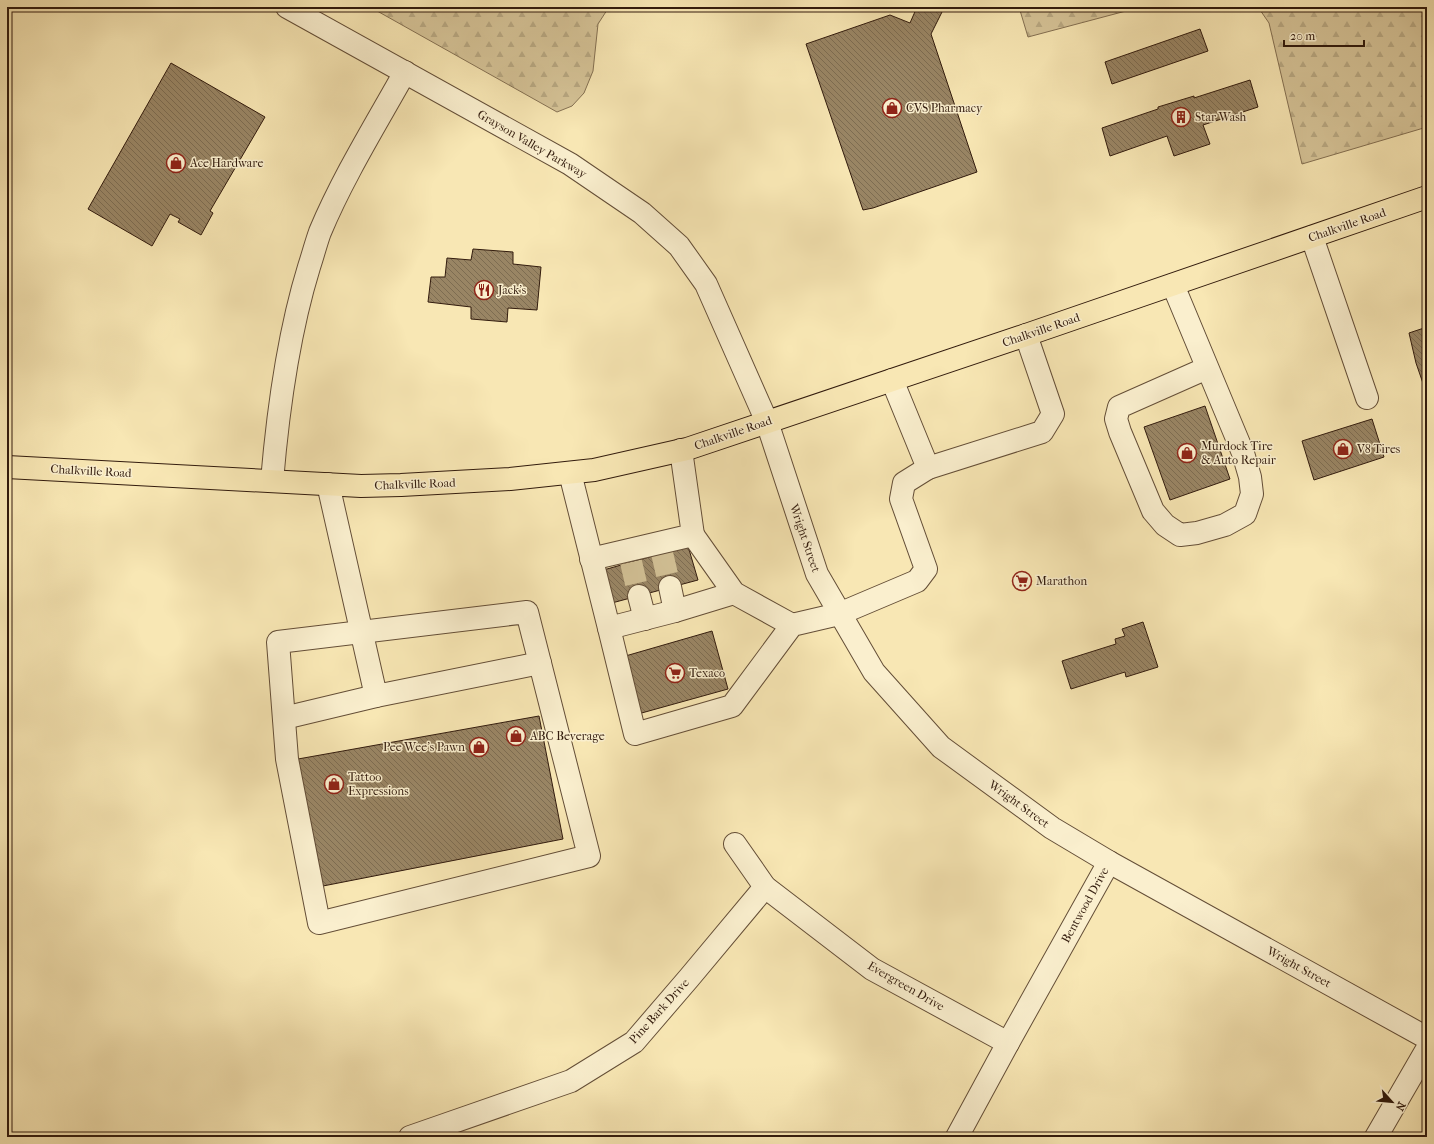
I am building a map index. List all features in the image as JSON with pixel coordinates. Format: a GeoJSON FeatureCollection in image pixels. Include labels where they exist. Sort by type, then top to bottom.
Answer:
{"type":"FeatureCollection","features":[{"type":"Feature","properties":{"kind":"main road","name":"Chalkville Road"},"geometry":{"type":"LineString","coordinates":[[7,467],[361,486],[401,486],[510,479],[594,470],[681,450],[767,422],[1173,285],[1427,197]]}},
{"type":"Feature","properties":{"kind":"street","name":"Grayson Valley Parkway"},"geometry":{"type":"LineString","coordinates":[[287,7],[570,164],[642,213],[679,246],[706,284],[767,422]]}},
{"type":"Feature","properties":{"kind":"street"},"geometry":{"type":"LineString","coordinates":[[272,481],[281,404],[291,338],[300,294],[320,233],[344,182],[405,72]]}},
{"type":"Feature","properties":{"kind":"street"},"geometry":{"type":"LineString","coordinates":[[1312,237],[1367,398]]}},
{"type":"Feature","properties":{"kind":"street"},"geometry":{"type":"LineString","coordinates":[[1173,285],[1243,453],[1250,477],[1252,494],[1245,514],[1225,525],[1197,534],[1180,534],[1165,525],[1153,511],[1116,419],[1119,407],[1207,368]]}},
{"type":"Feature","properties":{"kind":"street"},"geometry":{"type":"LineString","coordinates":[[570,473],[634,734],[732,706],[792,625],[840,614],[917,581],[926,569],[900,499],[904,483],[928,468],[1042,432],[1053,414],[1026,335]]}},
{"type":"Feature","properties":{"kind":"street"},"geometry":{"type":"LineString","coordinates":[[892,380],[928,468]]}},
{"type":"Feature","properties":{"kind":"street","name":"Wright Street"},"geometry":{"type":"LineString","coordinates":[[767,422],[816,574],[874,672],[941,747],[1052,828],[1109,862],[1427,1038]]}},
{"type":"Feature","properties":{"kind":"street"},"geometry":{"type":"LineString","coordinates":[[681,450],[693,535],[734,593],[792,625]]}},
{"type":"Feature","properties":{"kind":"street"},"geometry":{"type":"LineString","coordinates":[[328,484],[376,696]]}},
{"type":"Feature","properties":{"kind":"street"},"geometry":{"type":"LineString","coordinates":[[591,559],[629,556],[661,548],[693,535]]}},
{"type":"Feature","properties":{"kind":"street"},"geometry":{"type":"LineString","coordinates":[[670,587],[675,611]]}},
{"type":"Feature","properties":{"kind":"street"},"geometry":{"type":"LineString","coordinates":[[609,628],[675,611],[734,593]]}},
{"type":"Feature","properties":{"kind":"street"},"geometry":{"type":"LineString","coordinates":[[639,596],[645,619]]}},
{"type":"Feature","properties":{"kind":"street"},"geometry":{"type":"LineString","coordinates":[[527,612],[589,856],[319,923],[287,759],[278,642],[361,632],[527,612]]}},
{"type":"Feature","properties":{"kind":"street"},"geometry":{"type":"LineString","coordinates":[[284,718],[376,696],[540,662]]}},
{"type":"Feature","properties":{"kind":"street","name":"Evergreen Drive"},"geometry":{"type":"LineString","coordinates":[[735,844],[765,886],[872,969],[1008,1043]]}},
{"type":"Feature","properties":{"kind":"street","name":"Bentwood Drive"},"geometry":{"type":"LineString","coordinates":[[1008,1043],[1109,862]]}},
{"type":"Feature","properties":{"kind":"street","name":"Pine Bark Drive"},"geometry":{"type":"LineString","coordinates":[[410,1137],[572,1081],[634,1042],[765,886]]}},
{"type":"Feature","properties":{"kind":"street"},"geometry":{"type":"LineString","coordinates":[[957,1137],[1008,1043]]}},
{"type":"Feature","properties":{"kind":"street"},"geometry":{"type":"LineString","coordinates":[[1376,1137],[1427,1050]]}},
{"type":"Feature","properties":{"kind":"green space"},"geometry":{"type":"Polygon","coordinates":[[[370,7],[609,7],[598,24],[593,71],[584,93],[572,106],[557,112],[370,7]]]}},
{"type":"Feature","properties":{"kind":"green space"},"geometry":{"type":"Polygon","coordinates":[[[1019,7],[1141,7],[1028,37],[1019,7]]]}},
{"type":"Feature","properties":{"kind":"green space"},"geometry":{"type":"Polygon","coordinates":[[[1258,7],[1427,7],[1427,127],[1302,164],[1269,23],[1258,7]]]}},
{"type":"Feature","properties":{"kind":"building","name":"CVS Pharmacy"},"geometry":{"type":"Polygon","coordinates":[[[917,7],[930,7],[942,12],[931,34],[977,172],[873,208],[863,210],[806,44],[890,15],[910,23],[917,7]]]}},
{"type":"Feature","properties":{"kind":"building"},"geometry":{"type":"Polygon","coordinates":[[[1200,29],[1208,51],[1112,84],[1105,62],[1200,29]]]}},
{"type":"Feature","properties":{"kind":"building","name":"Ace Hardware"},"geometry":{"type":"Polygon","coordinates":[[[171,63],[265,117],[210,211],[213,213],[201,235],[178,222],[180,219],[170,214],[152,246],[88,209],[171,63]]]}},
{"type":"Feature","properties":{"kind":"building","name":"Star Wash"},"geometry":{"type":"Polygon","coordinates":[[[1250,80],[1258,107],[1203,125],[1210,144],[1174,156],[1167,136],[1110,156],[1102,128],[1158,109],[1158,107],[1194,96],[1194,98],[1250,80]]]}},
{"type":"Feature","properties":{"kind":"building","name":"Jack's"},"geometry":{"type":"Polygon","coordinates":[[[473,249],[513,252],[513,264],[541,267],[537,310],[508,308],[507,322],[471,319],[471,307],[428,302],[431,277],[445,277],[447,258],[471,260],[473,249]]]}},
{"type":"Feature","properties":{"kind":"building"},"geometry":{"type":"Polygon","coordinates":[[[1427,327],[1427,395],[1416,363],[1409,333],[1427,327]]]}},
{"type":"Feature","properties":{"kind":"building","name":"Murdock Tire & Auto Repair"},"geometry":{"type":"Polygon","coordinates":[[[1205,406],[1230,479],[1170,500],[1144,427],[1205,406]]]}},
{"type":"Feature","properties":{"kind":"building","name":"V8 Tires"},"geometry":{"type":"Polygon","coordinates":[[[1372,419],[1384,457],[1314,480],[1302,441],[1372,419]]]}},
{"type":"Feature","properties":{"kind":"building"},"geometry":{"type":"Polygon","coordinates":[[[688,546],[698,580],[608,604],[600,571],[688,546]]]}},
{"type":"Feature","properties":{"kind":"building"},"geometry":{"type":"Polygon","coordinates":[[[1143,622],[1158,667],[1126,677],[1125,672],[1071,689],[1062,661],[1116,644],[1115,639],[1125,636],[1122,629],[1143,622]]]}},
{"type":"Feature","properties":{"kind":"building","name":"Texaco"},"geometry":{"type":"Polygon","coordinates":[[[712,631],[728,689],[638,714],[622,657],[712,631]]]}},
{"type":"Feature","properties":{"kind":"building"},"geometry":{"type":"Polygon","coordinates":[[[539,716],[563,839],[323,886],[298,759],[539,716]]]}},
{"type":"Feature","properties":{"kind":"tunnel"},"geometry":{"type":"LineString","coordinates":[[662,553],[670,587]]}},
{"type":"Feature","properties":{"kind":"tunnel"},"geometry":{"type":"LineString","coordinates":[[631,562],[639,596]]}},
{"type":"Feature","properties":{"kind":"place","name":"CVS Pharmacy"},"geometry":{"type":"Point","coordinates":[892,108]}},
{"type":"Feature","properties":{"kind":"place","name":"Star Wash"},"geometry":{"type":"Point","coordinates":[1181,117]}},
{"type":"Feature","properties":{"kind":"place","name":"Ace Hardware"},"geometry":{"type":"Point","coordinates":[176,163]}},
{"type":"Feature","properties":{"kind":"place","name":"Jack's"},"geometry":{"type":"Point","coordinates":[484,290]}},
{"type":"Feature","properties":{"kind":"place","name":"V8 Tires"},"geometry":{"type":"Point","coordinates":[1343,449]}},
{"type":"Feature","properties":{"kind":"place","name":"Murdock Tire & Auto Repair"},"geometry":{"type":"Point","coordinates":[1187,453]}},
{"type":"Feature","properties":{"kind":"place","name":"Marathon"},"geometry":{"type":"Point","coordinates":[1022,581]}},
{"type":"Feature","properties":{"kind":"place","name":"Texaco"},"geometry":{"type":"Point","coordinates":[675,673]}},
{"type":"Feature","properties":{"kind":"place","name":"ABC Beverage"},"geometry":{"type":"Point","coordinates":[516,736]}},
{"type":"Feature","properties":{"kind":"place","name":"Pee Wee's Pawn"},"geometry":{"type":"Point","coordinates":[479,747]}},
{"type":"Feature","properties":{"kind":"place","name":"Tattoo Expressions"},"geometry":{"type":"Point","coordinates":[334,784]}}]}
